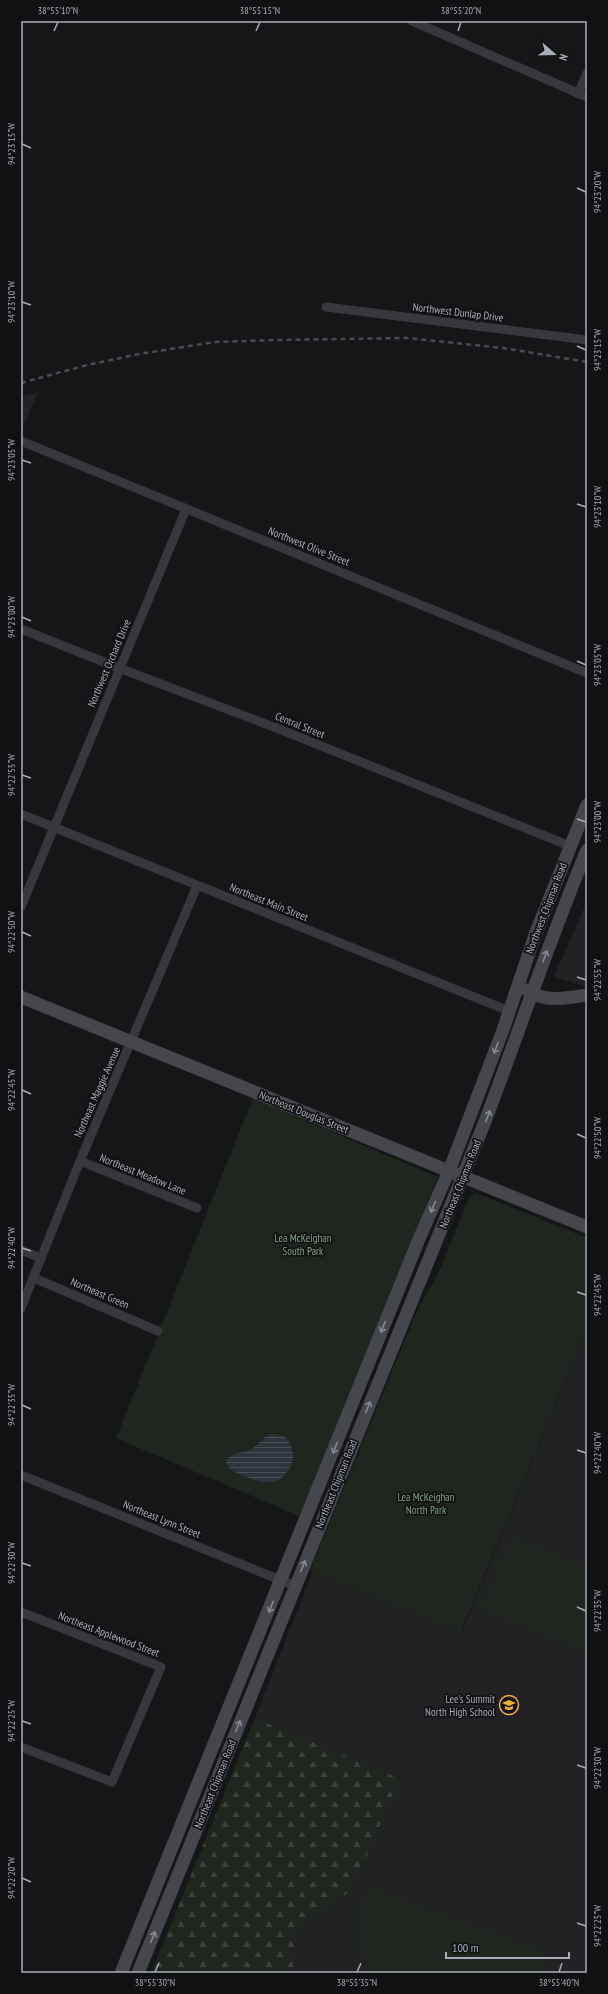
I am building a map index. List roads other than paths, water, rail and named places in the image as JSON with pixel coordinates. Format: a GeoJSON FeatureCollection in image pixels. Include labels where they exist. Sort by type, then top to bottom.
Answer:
{"type":"FeatureCollection","features":[{"type":"Feature","properties":{"kind":"main road","name":"Northwest Chipman Road"},"geometry":{"type":"LineString","coordinates":[[509,1011],[535,935],[587,805]]}},
{"type":"Feature","properties":{"kind":"main road","name":"Northwest Chipman Road"},"geometry":{"type":"LineString","coordinates":[[533,993],[546,952],[587,850]]}},
{"type":"Feature","properties":{"kind":"main road"},"geometry":{"type":"LineString","coordinates":[[535,935],[536,951],[526,988],[533,993],[561,999],[587,994]]}},
{"type":"Feature","properties":{"kind":"main road","name":"Northeast Chipman Road"},"geometry":{"type":"LineString","coordinates":[[138,1973],[463,1178],[533,993]]}},
{"type":"Feature","properties":{"kind":"main road","name":"Northeast Douglas Street"},"geometry":{"type":"LineString","coordinates":[[21,997],[463,1178],[587,1227]]}},
{"type":"Feature","properties":{"kind":"main road","name":"Northeast Chipman Road"},"geometry":{"type":"LineString","coordinates":[[121,1973],[419,1239],[449,1171],[509,1011]]}},
{"type":"Feature","properties":{"kind":"street"},"geometry":{"type":"LineString","coordinates":[[412,21],[583,95],[587,73]]}},
{"type":"Feature","properties":{"kind":"street","name":"Northwest Dunlap Drive"},"geometry":{"type":"LineString","coordinates":[[326,307],[587,340]]}},
{"type":"Feature","properties":{"kind":"street","name":"Northwest Olive Street"},"geometry":{"type":"LineString","coordinates":[[21,441],[587,674]]}},
{"type":"Feature","properties":{"kind":"street","name":"Northwest Orchard Drive"},"geometry":{"type":"LineString","coordinates":[[21,907],[186,509]]}},
{"type":"Feature","properties":{"kind":"street","name":"Central Street"},"geometry":{"type":"LineString","coordinates":[[21,629],[279,729],[570,846]]}},
{"type":"Feature","properties":{"kind":"street","name":"Northeast Main Street"},"geometry":{"type":"LineString","coordinates":[[21,814],[509,1011]]}},
{"type":"Feature","properties":{"kind":"street","name":"Northeast Maggie Avenue"},"geometry":{"type":"LineString","coordinates":[[21,1308],[80,1161],[132,1042],[197,886]]}},
{"type":"Feature","properties":{"kind":"street","name":"Northeast Meadow Lane"},"geometry":{"type":"LineString","coordinates":[[80,1161],[197,1208]]}},
{"type":"Feature","properties":{"kind":"street"},"geometry":{"type":"LineString","coordinates":[[21,1250],[41,1258]]}},
{"type":"Feature","properties":{"kind":"street","name":"Northeast Green"},"geometry":{"type":"LineString","coordinates":[[34,1278],[158,1331]]}},
{"type":"Feature","properties":{"kind":"street","name":"Northeast Lynn Street"},"geometry":{"type":"LineString","coordinates":[[21,1475],[295,1586]]}},
{"type":"Feature","properties":{"kind":"street","name":"Northeast Applewood Street"},"geometry":{"type":"LineString","coordinates":[[21,1612],[161,1667],[112,1782],[21,1747]]}},
{"type":"Feature","properties":{"kind":"railway"},"geometry":{"type":"LineString","coordinates":[[21,383],[83,366],[139,354],[215,342],[407,338],[503,348],[587,362]]}},
{"type":"Feature","properties":{"kind":"place","name":"Lee's Summit North High School"},"geometry":{"type":"Point","coordinates":[509,1705]}},
{"type":"Feature","properties":{"kind":"park label","name":"Lea McKeighan South Park"},"geometry":{"type":"Point","coordinates":[303,1244]}},
{"type":"Feature","properties":{"kind":"park label","name":"Lea McKeighan North Park"},"geometry":{"type":"Point","coordinates":[426,1503]}}]}
